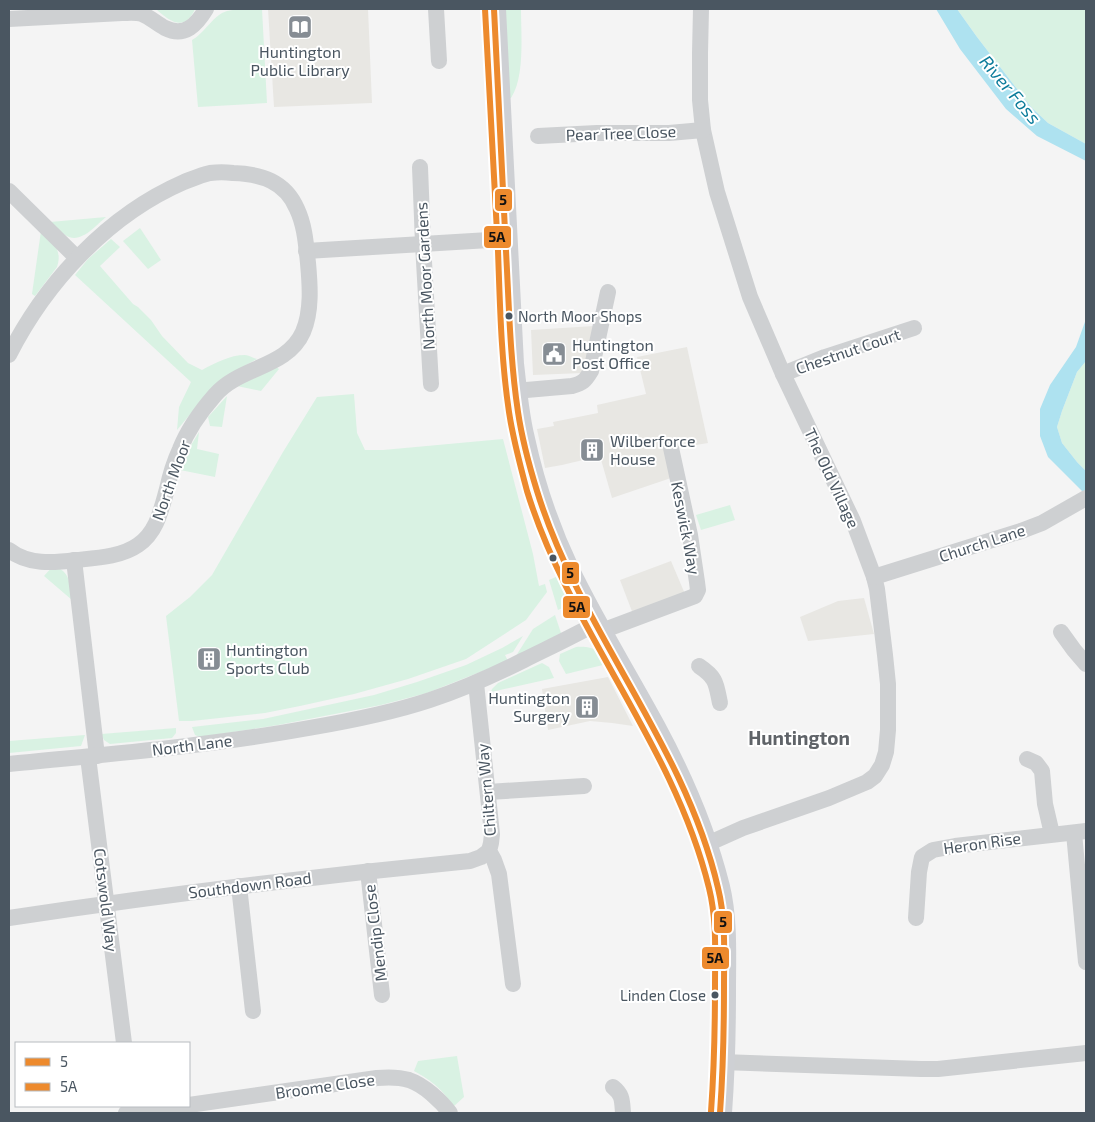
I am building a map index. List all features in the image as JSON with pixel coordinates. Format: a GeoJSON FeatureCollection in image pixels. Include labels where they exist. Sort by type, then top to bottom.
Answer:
{"type":"FeatureCollection","features":[{"type":"Feature","properties":{"kind":"street"},"geometry":{"type":"LineString","coordinates":[[9,19],[122,13],[140,14],[167,29],[176,31],[191,27],[206,9]]}},
{"type":"Feature","properties":{"kind":"street"},"geometry":{"type":"LineString","coordinates":[[436,9],[439,61]]}},
{"type":"Feature","properties":{"kind":"street"},"geometry":{"type":"LineString","coordinates":[[494,9],[512,364],[522,438],[537,493],[552,536],[568,572],[668,756],[705,844],[718,889],[722,912],[724,959],[720,1113]]}},
{"type":"Feature","properties":{"kind":"street","name":"The Old Village"},"geometry":{"type":"LineString","coordinates":[[701,9],[700,100],[704,130],[717,192],[750,297],[783,374],[853,521],[874,577],[882,626],[888,684],[886,752],[882,765],[875,776],[850,790],[743,828],[705,844]]}},
{"type":"Feature","properties":{"kind":"street","name":"Pear Tree Close"},"geometry":{"type":"LineString","coordinates":[[538,136],[597,133],[669,133],[704,130]]}},
{"type":"Feature","properties":{"kind":"street","name":"North Moor Gardens"},"geometry":{"type":"LineString","coordinates":[[420,167],[422,244],[431,384]]}},
{"type":"Feature","properties":{"kind":"street","name":"North Moor"},"geometry":{"type":"LineString","coordinates":[[9,355],[42,300],[77,258],[107,229],[130,212],[169,189],[210,173],[249,173],[266,178],[282,186],[298,209],[304,228],[309,275],[308,318],[303,332],[296,345],[288,353],[229,382],[216,394],[194,422],[180,446],[163,507],[148,537],[137,546],[123,552],[74,560],[29,561],[9,550]]}},
{"type":"Feature","properties":{"kind":"street"},"geometry":{"type":"LineString","coordinates":[[9,191],[77,258]]}},
{"type":"Feature","properties":{"kind":"street"},"geometry":{"type":"LineString","coordinates":[[306,251],[506,239]]}},
{"type":"Feature","properties":{"kind":"street"},"geometry":{"type":"LineString","coordinates":[[515,391],[572,386],[585,380],[591,371],[608,292]]}},
{"type":"Feature","properties":{"kind":"street","name":"Chestnut Court"},"geometry":{"type":"LineString","coordinates":[[783,374],[914,328]]}},
{"type":"Feature","properties":{"kind":"street","name":"Keswick Way"},"geometry":{"type":"LineString","coordinates":[[597,628],[695,596],[698,590],[690,535],[670,448]]}},
{"type":"Feature","properties":{"kind":"street","name":"Church Lane"},"geometry":{"type":"LineString","coordinates":[[874,577],[1021,531],[1042,523],[1086,498]]}},
{"type":"Feature","properties":{"kind":"street"},"geometry":{"type":"LineString","coordinates":[[74,560],[93,756]]}},
{"type":"Feature","properties":{"kind":"street","name":"North Lane"},"geometry":{"type":"LineString","coordinates":[[9,764],[189,746],[272,735],[398,710],[476,683],[571,637],[597,628]]}},
{"type":"Feature","properties":{"kind":"street"},"geometry":{"type":"LineString","coordinates":[[1061,632],[1086,664]]}},
{"type":"Feature","properties":{"kind":"street"},"geometry":{"type":"LineString","coordinates":[[700,666],[710,673],[715,683],[720,703]]}},
{"type":"Feature","properties":{"kind":"street","name":"Chiltern Way"},"geometry":{"type":"LineString","coordinates":[[476,683],[492,834],[489,851],[499,874],[513,984]]}},
{"type":"Feature","properties":{"kind":"street","name":"Cotswold Way"},"geometry":{"type":"LineString","coordinates":[[93,756],[107,904],[124,1042]]}},
{"type":"Feature","properties":{"kind":"street"},"geometry":{"type":"LineString","coordinates":[[1027,759],[1036,763],[1042,771],[1045,804],[1052,834]]}},
{"type":"Feature","properties":{"kind":"street"},"geometry":{"type":"LineString","coordinates":[[488,792],[584,786]]}},
{"type":"Feature","properties":{"kind":"street"},"geometry":{"type":"LineString","coordinates":[[1080,832],[1086,962]]}},
{"type":"Feature","properties":{"kind":"street","name":"Heron Rise"},"geometry":{"type":"LineString","coordinates":[[916,918],[919,872],[922,857],[933,850],[1080,832]]}},
{"type":"Feature","properties":{"kind":"street","name":"Southdown Road"},"geometry":{"type":"LineString","coordinates":[[9,918],[239,886],[470,860],[481,857],[489,851]]}},
{"type":"Feature","properties":{"kind":"street","name":"Mendip Close"},"geometry":{"type":"LineString","coordinates":[[368,871],[382,995]]}},
{"type":"Feature","properties":{"kind":"street"},"geometry":{"type":"LineString","coordinates":[[239,886],[254,1011]]}},
{"type":"Feature","properties":{"kind":"street"},"geometry":{"type":"LineString","coordinates":[[722,1062],[938,1069],[1086,1053]]}},
{"type":"Feature","properties":{"kind":"street","name":"Broome Close"},"geometry":{"type":"LineString","coordinates":[[190,1105],[394,1077],[410,1080],[442,1103],[450,1113]]}},
{"type":"Feature","properties":{"kind":"street"},"geometry":{"type":"LineString","coordinates":[[613,1087],[619,1091],[623,1113]]}},
{"type":"Feature","properties":{"kind":"street"},"geometry":{"type":"LineString","coordinates":[[131,1111],[172,1107]]}},
{"type":"Feature","properties":{"kind":"shaded area"},"geometry":{"type":"Polygon","coordinates":[[[268,9],[368,9],[372,103],[274,107],[268,9]]]}},
{"type":"Feature","properties":{"kind":"shaded area"},"geometry":{"type":"Polygon","coordinates":[[[594,326],[583,373],[533,375],[531,330],[594,326]]]}},
{"type":"Feature","properties":{"kind":"shaded area"},"geometry":{"type":"Polygon","coordinates":[[[687,347],[708,443],[665,450],[671,478],[612,498],[600,456],[545,468],[537,429],[554,426],[553,422],[598,413],[597,405],[646,394],[637,357],[687,347]]]}},
{"type":"Feature","properties":{"kind":"shaded area"},"geometry":{"type":"Polygon","coordinates":[[[671,561],[685,594],[633,614],[620,580],[671,561]]]}},
{"type":"Feature","properties":{"kind":"shaded area"},"geometry":{"type":"Polygon","coordinates":[[[864,598],[874,634],[808,641],[800,617],[838,601],[864,598]]]}},
{"type":"Feature","properties":{"kind":"shaded area"},"geometry":{"type":"Polygon","coordinates":[[[608,677],[633,726],[590,721],[548,730],[542,689],[608,677]]]}},
{"type":"Feature","properties":{"kind":"green space"},"geometry":{"type":"Polygon","coordinates":[[[156,9],[195,9],[187,21],[182,23],[172,21],[156,9]]]}},
{"type":"Feature","properties":{"kind":"green space"},"geometry":{"type":"Polygon","coordinates":[[[262,9],[267,103],[198,107],[192,40],[222,13],[230,10],[262,9]]]}},
{"type":"Feature","properties":{"kind":"green space"},"geometry":{"type":"Polygon","coordinates":[[[501,9],[521,9],[522,43],[520,67],[511,98],[507,98],[501,9]]]}},
{"type":"Feature","properties":{"kind":"green space"},"geometry":{"type":"Polygon","coordinates":[[[957,9],[1086,9],[1086,144],[1048,123],[1031,107],[957,9]]]}},
{"type":"Feature","properties":{"kind":"green space"},"geometry":{"type":"Polygon","coordinates":[[[106,217],[89,232],[74,238],[64,234],[50,222],[106,217]]]}},
{"type":"Feature","properties":{"kind":"green space"},"geometry":{"type":"Polygon","coordinates":[[[140,228],[161,260],[148,269],[123,241],[140,228]]]}},
{"type":"Feature","properties":{"kind":"green space"},"geometry":{"type":"Polygon","coordinates":[[[41,231],[55,246],[59,255],[57,267],[35,296],[32,294],[41,231]]]}},
{"type":"Feature","properties":{"kind":"green space"},"geometry":{"type":"Polygon","coordinates":[[[111,239],[120,247],[100,266],[188,363],[202,370],[217,362],[239,355],[246,355],[257,359],[228,375],[208,393],[177,430],[179,407],[191,382],[75,275],[88,259],[111,239]]]}},
{"type":"Feature","properties":{"kind":"green space"},"geometry":{"type":"Polygon","coordinates":[[[1086,361],[1086,471],[1062,443],[1057,427],[1077,372],[1086,361]]]}},
{"type":"Feature","properties":{"kind":"green space"},"geometry":{"type":"Polygon","coordinates":[[[276,367],[279,369],[261,391],[237,386],[276,367]]]}},
{"type":"Feature","properties":{"kind":"green space"},"geometry":{"type":"Polygon","coordinates":[[[354,394],[357,433],[365,450],[503,439],[533,554],[539,586],[545,584],[547,592],[526,620],[466,659],[408,679],[300,706],[265,713],[179,721],[166,616],[190,597],[212,575],[317,397],[354,394]]]}},
{"type":"Feature","properties":{"kind":"green space"},"geometry":{"type":"Polygon","coordinates":[[[227,396],[222,427],[210,426],[208,417],[227,396]]]}},
{"type":"Feature","properties":{"kind":"green space"},"geometry":{"type":"Polygon","coordinates":[[[199,432],[197,449],[219,454],[215,477],[180,470],[187,452],[199,432]]]}},
{"type":"Feature","properties":{"kind":"green space"},"geometry":{"type":"Polygon","coordinates":[[[730,505],[735,520],[701,530],[696,515],[730,505]]]}},
{"type":"Feature","properties":{"kind":"green space"},"geometry":{"type":"Polygon","coordinates":[[[53,566],[59,568],[66,575],[70,584],[72,600],[44,576],[53,566]]]}},
{"type":"Feature","properties":{"kind":"green space"},"geometry":{"type":"Polygon","coordinates":[[[558,576],[573,603],[558,610],[549,580],[558,576]]]}},
{"type":"Feature","properties":{"kind":"green space"},"geometry":{"type":"Polygon","coordinates":[[[555,615],[561,633],[514,659],[533,629],[555,615]]]}},
{"type":"Feature","properties":{"kind":"green space"},"geometry":{"type":"Polygon","coordinates":[[[523,636],[513,652],[505,655],[508,661],[427,693],[381,705],[278,725],[200,737],[195,735],[192,727],[263,719],[374,695],[466,665],[523,636]]]}},
{"type":"Feature","properties":{"kind":"green space"},"geometry":{"type":"Polygon","coordinates":[[[576,647],[587,647],[595,650],[607,664],[566,674],[559,661],[560,654],[576,647]]]}},
{"type":"Feature","properties":{"kind":"green space"},"geometry":{"type":"Polygon","coordinates":[[[542,663],[549,667],[554,678],[491,692],[498,683],[542,663]]]}},
{"type":"Feature","properties":{"kind":"green space"},"geometry":{"type":"Polygon","coordinates":[[[176,728],[176,733],[172,738],[110,744],[104,740],[101,734],[176,728]]]}},
{"type":"Feature","properties":{"kind":"green space"},"geometry":{"type":"Polygon","coordinates":[[[85,735],[81,746],[9,753],[9,741],[85,735]]]}},
{"type":"Feature","properties":{"kind":"green space"},"geometry":{"type":"Polygon","coordinates":[[[457,1056],[464,1097],[454,1106],[437,1086],[414,1071],[418,1061],[457,1056]]]}},
{"type":"Feature","properties":{"kind":"water","name":"River Foss"},"geometry":{"type":"Polygon","coordinates":[[[936,9],[957,9],[1031,107],[1048,123],[1086,144],[1086,161],[1037,136],[1006,109],[960,49],[936,9]]]}},
{"type":"Feature","properties":{"kind":"water"},"geometry":{"type":"Polygon","coordinates":[[[1086,319],[1086,361],[1077,372],[1057,427],[1062,443],[1086,471],[1085,494],[1048,457],[1040,436],[1040,409],[1050,385],[1076,347],[1086,319]]]}},
{"type":"Feature","properties":{"kind":"transit line","name":"5A"},"geometry":{"type":"LineString","coordinates":[[485,9],[500,312],[506,392],[519,462],[527,491],[546,542],[569,592],[672,785],[693,835],[709,888],[712,900],[715,949],[711,1112]]}},
{"type":"Feature","properties":{"kind":"transit line","name":"5"},"geometry":{"type":"LineString","coordinates":[[494,9],[510,332],[515,392],[522,432],[537,491],[556,542],[604,640],[658,736],[682,785],[703,835],[721,900],[723,925],[723,1050],[720,1113]]}},
{"type":"Feature","properties":{"kind":"place","name":"Huntington Public Library"},"geometry":{"type":"Point","coordinates":[300,27]}},
{"type":"Feature","properties":{"kind":"place","name":"North Moor Shops"},"geometry":{"type":"Point","coordinates":[509,316]}},
{"type":"Feature","properties":{"kind":"place","name":"Huntington Post Office"},"geometry":{"type":"Point","coordinates":[554,354]}},
{"type":"Feature","properties":{"kind":"place","name":"Wilberforce House"},"geometry":{"type":"Point","coordinates":[592,450]}},
{"type":"Feature","properties":{"kind":"place","name":"Huntington Sports Club"},"geometry":{"type":"Point","coordinates":[209,659]}},
{"type":"Feature","properties":{"kind":"place","name":"Huntington Surgery"},"geometry":{"type":"Point","coordinates":[587,707]}},
{"type":"Feature","properties":{"kind":"place","name":"Linden Close"},"geometry":{"type":"Point","coordinates":[715,995]}},
{"type":"Feature","properties":{"kind":"district","name":"Huntington"},"geometry":{"type":"Point","coordinates":[799,738]}}]}
